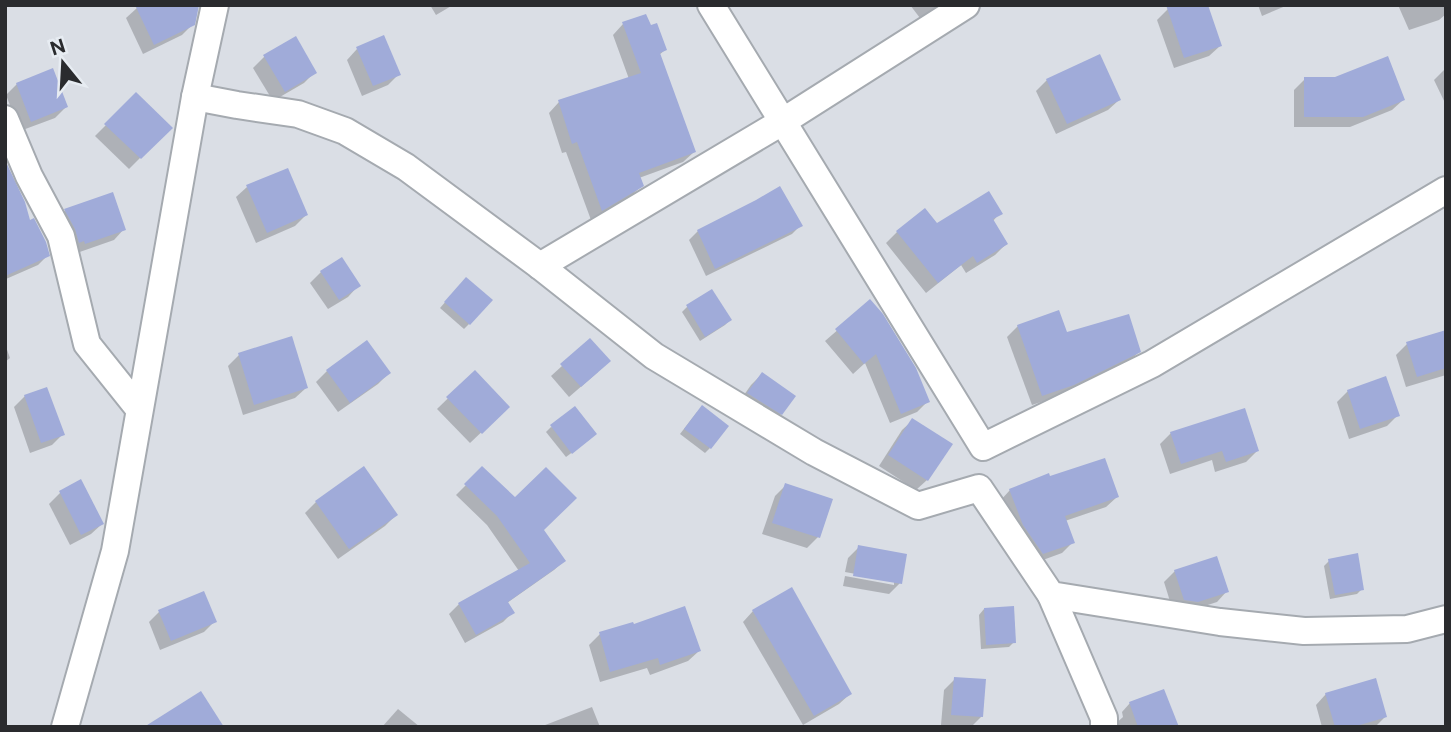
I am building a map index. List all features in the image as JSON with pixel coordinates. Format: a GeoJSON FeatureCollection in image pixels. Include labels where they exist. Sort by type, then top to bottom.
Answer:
{"type":"FeatureCollection","features":[{"type":"Feature","properties":{"kind":"street"},"geometry":{"type":"LineString","coordinates":[[65,727],[115,551],[195,97],[215,5]]}},
{"type":"Feature","properties":{"kind":"street"},"geometry":{"type":"LineString","coordinates":[[711,5],[983,447],[979,488],[1051,595],[1104,718],[1104,727]]}},
{"type":"Feature","properties":{"kind":"street"},"geometry":{"type":"LineString","coordinates":[[540,266],[782,122],[967,5]]}},
{"type":"Feature","properties":{"kind":"street"},"geometry":{"type":"LineString","coordinates":[[195,97],[298,114],[345,131],[406,167],[540,266],[654,356],[814,452],[918,506],[979,488]]}},
{"type":"Feature","properties":{"kind":"street"},"geometry":{"type":"LineString","coordinates":[[5,118],[29,176],[61,236],[87,344],[139,410]]}},
{"type":"Feature","properties":{"kind":"street"},"geometry":{"type":"LineString","coordinates":[[983,447],[1152,363],[1446,190]]}},
{"type":"Feature","properties":{"kind":"street"},"geometry":{"type":"LineString","coordinates":[[1051,595],[1220,622],[1304,631],[1407,629],[1446,620]]}},
{"type":"Feature","properties":{"kind":"building"},"geometry":{"type":"Polygon","coordinates":[[[135,5],[199,5],[195,25],[154,45],[135,5]]]}},
{"type":"Feature","properties":{"kind":"building"},"geometry":{"type":"Polygon","coordinates":[[[1166,5],[1208,5],[1222,46],[1184,58],[1166,5]]]}},
{"type":"Feature","properties":{"kind":"building"},"geometry":{"type":"Polygon","coordinates":[[[646,14],[651,25],[657,23],[667,50],[660,53],[696,152],[639,173],[644,186],[602,211],[577,142],[572,144],[558,100],[641,73],[622,22],[646,14]]]}},
{"type":"Feature","properties":{"kind":"building"},"geometry":{"type":"Polygon","coordinates":[[[384,35],[401,75],[373,86],[356,47],[384,35]]]}},
{"type":"Feature","properties":{"kind":"building"},"geometry":{"type":"Polygon","coordinates":[[[296,36],[317,73],[285,92],[263,55],[296,36]]]}},
{"type":"Feature","properties":{"kind":"building"},"geometry":{"type":"Polygon","coordinates":[[[1100,54],[1121,100],[1067,124],[1046,79],[1100,54]]]}},
{"type":"Feature","properties":{"kind":"building"},"geometry":{"type":"Polygon","coordinates":[[[1388,56],[1405,100],[1363,117],[1304,117],[1304,77],[1335,77],[1388,56]]]}},
{"type":"Feature","properties":{"kind":"building"},"geometry":{"type":"Polygon","coordinates":[[[53,68],[68,107],[31,122],[16,83],[53,68]]]}},
{"type":"Feature","properties":{"kind":"building"},"geometry":{"type":"Polygon","coordinates":[[[136,92],[173,128],[141,159],[104,124],[136,92]]]}},
{"type":"Feature","properties":{"kind":"building"},"geometry":{"type":"Polygon","coordinates":[[[5,160],[25,202],[30,220],[34,218],[50,256],[5,276],[5,160]]]}},
{"type":"Feature","properties":{"kind":"building"},"geometry":{"type":"Polygon","coordinates":[[[288,168],[308,215],[267,233],[246,185],[288,168]]]}},
{"type":"Feature","properties":{"kind":"building"},"geometry":{"type":"Polygon","coordinates":[[[780,186],[803,226],[715,269],[697,230],[780,186]]]}},
{"type":"Feature","properties":{"kind":"building"},"geometry":{"type":"Polygon","coordinates":[[[989,191],[1003,214],[993,219],[1008,244],[977,263],[973,256],[938,283],[896,231],[925,208],[937,223],[989,191]]]}},
{"type":"Feature","properties":{"kind":"building"},"geometry":{"type":"Polygon","coordinates":[[[113,192],[126,230],[85,244],[84,241],[79,243],[64,209],[113,192]]]}},
{"type":"Feature","properties":{"kind":"building"},"geometry":{"type":"Polygon","coordinates":[[[342,257],[361,286],[339,300],[320,271],[342,257]]]}},
{"type":"Feature","properties":{"kind":"building"},"geometry":{"type":"Polygon","coordinates":[[[466,277],[493,300],[470,325],[444,302],[466,277]]]}},
{"type":"Feature","properties":{"kind":"building"},"geometry":{"type":"Polygon","coordinates":[[[712,289],[732,320],[705,337],[686,305],[712,289]]]}},
{"type":"Feature","properties":{"kind":"building"},"geometry":{"type":"Polygon","coordinates":[[[870,299],[883,314],[916,368],[930,402],[901,414],[876,354],[864,364],[835,329],[870,299]]]}},
{"type":"Feature","properties":{"kind":"building"},"geometry":{"type":"Polygon","coordinates":[[[1059,310],[1067,332],[1129,314],[1141,352],[1074,385],[1042,396],[1017,325],[1059,310]]]}},
{"type":"Feature","properties":{"kind":"building"},"geometry":{"type":"Polygon","coordinates":[[[1446,330],[1446,368],[1417,377],[1406,342],[1446,330]]]}},
{"type":"Feature","properties":{"kind":"building"},"geometry":{"type":"Polygon","coordinates":[[[292,336],[308,388],[254,405],[238,353],[292,336]]]}},
{"type":"Feature","properties":{"kind":"building"},"geometry":{"type":"Polygon","coordinates":[[[590,338],[611,361],[581,387],[560,364],[590,338]]]}},
{"type":"Feature","properties":{"kind":"building"},"geometry":{"type":"Polygon","coordinates":[[[367,340],[391,373],[350,403],[326,370],[367,340]]]}},
{"type":"Feature","properties":{"kind":"building"},"geometry":{"type":"Polygon","coordinates":[[[475,370],[510,407],[482,434],[446,397],[475,370]]]}},
{"type":"Feature","properties":{"kind":"building"},"geometry":{"type":"Polygon","coordinates":[[[762,372],[796,396],[782,415],[747,393],[762,372]]]}},
{"type":"Feature","properties":{"kind":"building"},"geometry":{"type":"Polygon","coordinates":[[[1386,376],[1400,416],[1360,429],[1347,390],[1386,376]]]}},
{"type":"Feature","properties":{"kind":"building"},"geometry":{"type":"Polygon","coordinates":[[[47,387],[65,435],[41,443],[24,395],[47,387]]]}},
{"type":"Feature","properties":{"kind":"building"},"geometry":{"type":"Polygon","coordinates":[[[702,405],[729,426],[711,449],[684,429],[702,405]]]}},
{"type":"Feature","properties":{"kind":"building"},"geometry":{"type":"Polygon","coordinates":[[[575,406],[597,434],[572,454],[550,425],[575,406]]]}},
{"type":"Feature","properties":{"kind":"building"},"geometry":{"type":"Polygon","coordinates":[[[1245,408],[1259,451],[1226,462],[1222,451],[1181,464],[1170,432],[1245,408]]]}},
{"type":"Feature","properties":{"kind":"building"},"geometry":{"type":"Polygon","coordinates":[[[912,418],[953,444],[928,481],[888,455],[912,418]]]}},
{"type":"Feature","properties":{"kind":"building"},"geometry":{"type":"Polygon","coordinates":[[[1105,458],[1119,497],[1065,516],[1075,543],[1043,554],[1023,525],[1009,489],[1049,473],[1050,476],[1105,458]]]}},
{"type":"Feature","properties":{"kind":"building"},"geometry":{"type":"Polygon","coordinates":[[[364,466],[398,515],[349,549],[315,501],[364,466]]]}},
{"type":"Feature","properties":{"kind":"building"},"geometry":{"type":"Polygon","coordinates":[[[482,466],[515,497],[546,467],[577,498],[544,530],[566,561],[508,602],[515,613],[476,635],[458,603],[530,563],[497,516],[464,484],[482,466]]]}},
{"type":"Feature","properties":{"kind":"building"},"geometry":{"type":"Polygon","coordinates":[[[81,479],[104,524],[81,535],[59,491],[81,479]]]}},
{"type":"Feature","properties":{"kind":"building"},"geometry":{"type":"Polygon","coordinates":[[[785,483],[833,499],[820,538],[772,523],[785,483]]]}},
{"type":"Feature","properties":{"kind":"building"},"geometry":{"type":"Polygon","coordinates":[[[858,545],[907,554],[902,584],[853,576],[858,545]]]}},
{"type":"Feature","properties":{"kind":"building"},"geometry":{"type":"Polygon","coordinates":[[[1358,553],[1364,590],[1335,595],[1328,559],[1358,553]]]}},
{"type":"Feature","properties":{"kind":"building"},"geometry":{"type":"Polygon","coordinates":[[[1217,556],[1229,592],[1198,602],[1184,600],[1174,570],[1217,556]]]}},
{"type":"Feature","properties":{"kind":"building"},"geometry":{"type":"Polygon","coordinates":[[[792,587],[852,694],[814,716],[752,610],[792,587]]]}},
{"type":"Feature","properties":{"kind":"building"},"geometry":{"type":"Polygon","coordinates":[[[204,591],[217,622],[171,641],[158,610],[204,591]]]}},
{"type":"Feature","properties":{"kind":"building"},"geometry":{"type":"Polygon","coordinates":[[[685,606],[701,651],[660,665],[658,658],[610,672],[599,632],[633,622],[634,624],[685,606]]]}},
{"type":"Feature","properties":{"kind":"building"},"geometry":{"type":"Polygon","coordinates":[[[1014,606],[1016,643],[986,645],[984,608],[1014,606]]]}},
{"type":"Feature","properties":{"kind":"building"},"geometry":{"type":"Polygon","coordinates":[[[954,677],[986,679],[983,717],[951,715],[954,677]]]}},
{"type":"Feature","properties":{"kind":"building"},"geometry":{"type":"Polygon","coordinates":[[[1376,678],[1387,717],[1353,727],[1335,727],[1325,693],[1376,678]]]}},
{"type":"Feature","properties":{"kind":"building"},"geometry":{"type":"Polygon","coordinates":[[[1164,689],[1179,727],[1138,727],[1129,702],[1164,689]]]}},
{"type":"Feature","properties":{"kind":"building"},"geometry":{"type":"Polygon","coordinates":[[[201,691],[224,727],[144,727],[201,691]]]}}]}
